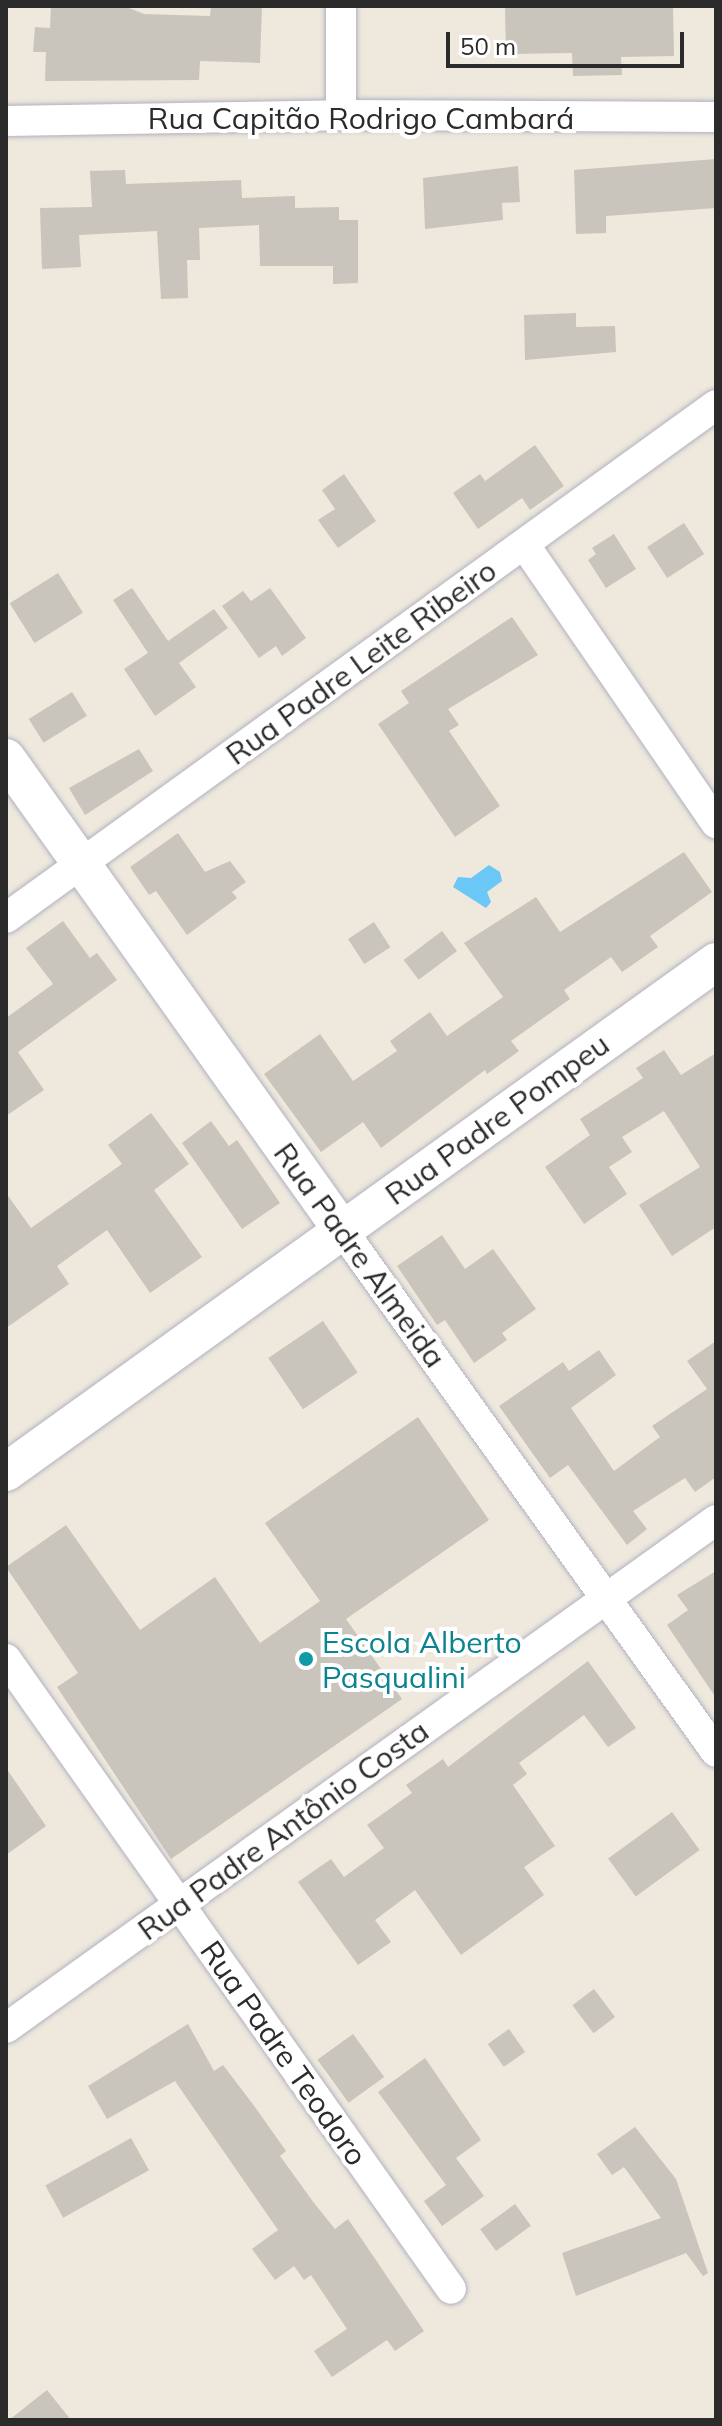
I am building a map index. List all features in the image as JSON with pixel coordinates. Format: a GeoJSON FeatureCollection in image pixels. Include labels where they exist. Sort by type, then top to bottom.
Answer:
{"type":"FeatureCollection","features":[{"type":"Feature","properties":{"kind":"street"},"geometry":{"type":"LineString","coordinates":[[341,6],[341,115]]}},
{"type":"Feature","properties":{"kind":"street","name":"Rua Capitão Rodrigo Cambará"},"geometry":{"type":"LineString","coordinates":[[6,121],[341,115],[716,117]]}},
{"type":"Feature","properties":{"kind":"street","name":"Rua Padre Leite Ribeiro"},"geometry":{"type":"LineString","coordinates":[[6,918],[716,405]]}},
{"type":"Feature","properties":{"kind":"street"},"geometry":{"type":"LineString","coordinates":[[524,544],[716,823]]}},
{"type":"Feature","properties":{"kind":"street","name":"Rua Padre Almeida"},"geometry":{"type":"LineString","coordinates":[[6,758],[716,1752]]}},
{"type":"Feature","properties":{"kind":"street","name":"Rua Padre Pompeu"},"geometry":{"type":"LineString","coordinates":[[6,1472],[716,962]]}},
{"type":"Feature","properties":{"kind":"street","name":"Rua Padre Antônio Costa"},"geometry":{"type":"LineString","coordinates":[[6,2028],[716,1520]]}},
{"type":"Feature","properties":{"kind":"street","name":"Rua Padre Teodoro"},"geometry":{"type":"LineString","coordinates":[[6,1659],[451,2289]]}},
{"type":"Feature","properties":{"kind":"water"},"geometry":{"type":"Polygon","coordinates":[[[489,865],[500,872],[502,881],[487,892],[491,902],[486,908],[453,887],[458,877],[471,878],[489,865]]]}},
{"type":"Feature","properties":{"kind":"building"},"geometry":{"type":"Polygon","coordinates":[[[51,6],[124,6],[144,14],[210,16],[211,6],[262,6],[260,63],[200,61],[199,80],[45,81],[46,52],[33,52],[35,27],[50,28],[51,6]]]}},
{"type":"Feature","properties":{"kind":"building"},"geometry":{"type":"Polygon","coordinates":[[[505,6],[673,6],[674,56],[621,57],[622,75],[573,76],[572,53],[506,54],[505,6]]]}},
{"type":"Feature","properties":{"kind":"building"},"geometry":{"type":"Polygon","coordinates":[[[716,159],[716,208],[606,216],[606,233],[576,234],[574,170],[716,159]]]}},
{"type":"Feature","properties":{"kind":"building"},"geometry":{"type":"Polygon","coordinates":[[[518,166],[520,202],[502,203],[503,220],[425,229],[423,178],[518,166]]]}},
{"type":"Feature","properties":{"kind":"building"},"geometry":{"type":"Polygon","coordinates":[[[125,170],[126,184],[241,180],[242,198],[295,196],[295,208],[339,207],[339,220],[358,220],[358,283],[333,284],[333,266],[260,266],[259,225],[199,228],[200,260],[187,260],[188,298],[161,299],[157,231],[79,235],[81,267],[42,269],[40,208],[92,207],[90,171],[125,170]]]}},
{"type":"Feature","properties":{"kind":"building"},"geometry":{"type":"Polygon","coordinates":[[[576,313],[576,327],[615,326],[616,352],[525,360],[524,315],[576,313]]]}},
{"type":"Feature","properties":{"kind":"building"},"geometry":{"type":"Polygon","coordinates":[[[535,445],[564,486],[530,510],[522,498],[478,529],[453,493],[480,474],[485,481],[535,445]]]}},
{"type":"Feature","properties":{"kind":"building"},"geometry":{"type":"Polygon","coordinates":[[[344,474],[376,521],[338,548],[318,520],[335,509],[322,490],[344,474]]]}},
{"type":"Feature","properties":{"kind":"building"},"geometry":{"type":"Polygon","coordinates":[[[684,523],[704,554],[667,578],[647,547],[684,523]]]}},
{"type":"Feature","properties":{"kind":"building"},"geometry":{"type":"Polygon","coordinates":[[[614,534],[636,569],[606,588],[588,560],[596,554],[592,548],[614,534]]]}},
{"type":"Feature","properties":{"kind":"building"},"geometry":{"type":"Polygon","coordinates":[[[58,573],[83,613],[35,643],[10,603],[58,573]]]}},
{"type":"Feature","properties":{"kind":"building"},"geometry":{"type":"Polygon","coordinates":[[[132,588],[168,641],[214,609],[228,628],[179,663],[196,687],[155,716],[124,669],[148,653],[113,600],[132,588]]]}},
{"type":"Feature","properties":{"kind":"building"},"geometry":{"type":"Polygon","coordinates":[[[270,588],[306,638],[282,656],[276,646],[259,658],[222,606],[243,591],[251,601],[270,588]]]}},
{"type":"Feature","properties":{"kind":"building"},"geometry":{"type":"Polygon","coordinates":[[[512,617],[538,655],[448,709],[459,725],[449,731],[500,806],[455,837],[378,724],[409,703],[401,691],[512,617]]]}},
{"type":"Feature","properties":{"kind":"building"},"geometry":{"type":"Polygon","coordinates":[[[72,692],[87,716],[44,743],[29,719],[72,692]]]}},
{"type":"Feature","properties":{"kind":"building"},"geometry":{"type":"Polygon","coordinates":[[[139,749],[153,771],[85,815],[69,788],[139,749]]]}},
{"type":"Feature","properties":{"kind":"building"},"geometry":{"type":"Polygon","coordinates":[[[178,833],[205,872],[230,861],[246,882],[232,892],[237,898],[187,935],[156,891],[149,895],[130,867],[178,833]]]}},
{"type":"Feature","properties":{"kind":"building"},"geometry":{"type":"Polygon","coordinates":[[[684,852],[712,892],[650,936],[658,947],[622,972],[611,957],[564,990],[570,999],[511,1041],[519,1051],[487,1074],[485,1070],[381,1148],[363,1122],[321,1152],[264,1074],[320,1034],[353,1081],[397,1051],[390,1041],[430,1012],[447,1036],[503,997],[464,943],[536,897],[560,932],[684,852]]]}},
{"type":"Feature","properties":{"kind":"building"},"geometry":{"type":"Polygon","coordinates":[[[63,921],[90,958],[97,953],[117,980],[18,1052],[44,1090],[6,1116],[6,1018],[53,984],[26,948],[63,921]]]}},
{"type":"Feature","properties":{"kind":"building"},"geometry":{"type":"Polygon","coordinates":[[[374,922],[390,947],[364,964],[348,939],[374,922]]]}},
{"type":"Feature","properties":{"kind":"building"},"geometry":{"type":"Polygon","coordinates":[[[442,931],[457,951],[419,980],[404,960],[442,931]]]}},
{"type":"Feature","properties":{"kind":"building"},"geometry":{"type":"Polygon","coordinates":[[[664,1050],[681,1075],[716,1053],[716,1227],[672,1256],[639,1205],[700,1167],[664,1111],[622,1137],[632,1152],[609,1167],[627,1194],[584,1224],[545,1167],[590,1135],[580,1119],[643,1078],[636,1068],[664,1050]]]}},
{"type":"Feature","properties":{"kind":"building"},"geometry":{"type":"Polygon","coordinates":[[[151,1113],[189,1164],[154,1190],[202,1257],[150,1293],[107,1230],[57,1266],[69,1284],[6,1328],[6,1193],[31,1228],[122,1164],[108,1145],[151,1113]]]}},
{"type":"Feature","properties":{"kind":"building"},"geometry":{"type":"Polygon","coordinates":[[[211,1121],[229,1146],[237,1140],[280,1203],[242,1229],[182,1143],[211,1121]]]}},
{"type":"Feature","properties":{"kind":"building"},"geometry":{"type":"Polygon","coordinates":[[[442,1235],[465,1269],[493,1249],[536,1309],[502,1333],[507,1340],[474,1363],[445,1320],[437,1325],[397,1266],[442,1235]]]}},
{"type":"Feature","properties":{"kind":"building"},"geometry":{"type":"Polygon","coordinates":[[[323,1321],[358,1372],[303,1409],[268,1358],[323,1321]]]}},
{"type":"Feature","properties":{"kind":"building"},"geometry":{"type":"Polygon","coordinates":[[[716,1341],[716,1477],[695,1492],[685,1478],[633,1511],[647,1529],[627,1545],[568,1465],[550,1478],[499,1406],[563,1362],[569,1371],[599,1350],[616,1375],[571,1408],[614,1471],[660,1437],[652,1426],[707,1389],[687,1361],[716,1341]]]}},
{"type":"Feature","properties":{"kind":"building","name":"Escola Alberto Pasqualini"},"geometry":{"type":"Polygon","coordinates":[[[418,1417],[489,1520],[346,1619],[402,1699],[171,1859],[57,1687],[78,1673],[6,1567],[66,1525],[140,1630],[215,1577],[260,1643],[320,1601],[265,1523],[418,1417]]]}},
{"type":"Feature","properties":{"kind":"building"},"geometry":{"type":"Polygon","coordinates":[[[716,1571],[716,1698],[667,1625],[688,1610],[677,1595],[716,1571]]]}},
{"type":"Feature","properties":{"kind":"building"},"geometry":{"type":"Polygon","coordinates":[[[588,1661],[636,1728],[608,1747],[584,1715],[519,1763],[527,1774],[513,1785],[555,1846],[524,1867],[544,1895],[461,1955],[415,1890],[375,1920],[391,1942],[358,1965],[298,1882],[331,1859],[344,1877],[384,1848],[367,1825],[412,1793],[406,1785],[443,1759],[448,1767],[588,1661]]]}},
{"type":"Feature","properties":{"kind":"building"},"geometry":{"type":"Polygon","coordinates":[[[6,1768],[46,1826],[6,1855],[6,1768]]]}},
{"type":"Feature","properties":{"kind":"building"},"geometry":{"type":"Polygon","coordinates":[[[672,1812],[700,1850],[636,1896],[608,1858],[672,1812]]]}},
{"type":"Feature","properties":{"kind":"building"},"geometry":{"type":"Polygon","coordinates":[[[594,1989],[615,2017],[594,2033],[572,2005],[594,1989]]]}},
{"type":"Feature","properties":{"kind":"building"},"geometry":{"type":"Polygon","coordinates":[[[188,2024],[214,2071],[223,2065],[286,2151],[280,2156],[314,2203],[335,2229],[348,2219],[424,2331],[395,2351],[387,2340],[332,2377],[314,2351],[347,2329],[311,2275],[304,2280],[294,2266],[275,2280],[252,2249],[278,2230],[175,2081],[107,2119],[88,2086],[188,2024]]]}},
{"type":"Feature","properties":{"kind":"building"},"geometry":{"type":"Polygon","coordinates":[[[509,2029],[525,2052],[504,2067],[488,2044],[509,2029]]]}},
{"type":"Feature","properties":{"kind":"building"},"geometry":{"type":"Polygon","coordinates":[[[353,2034],[384,2077],[349,2103],[317,2060],[353,2034]]]}},
{"type":"Feature","properties":{"kind":"building"},"geometry":{"type":"Polygon","coordinates":[[[425,2058],[481,2140],[456,2158],[484,2196],[442,2226],[424,2201],[446,2185],[378,2092],[425,2058]]]}},
{"type":"Feature","properties":{"kind":"building"},"geometry":{"type":"Polygon","coordinates":[[[635,2127],[676,2179],[708,2273],[703,2276],[686,2253],[576,2296],[562,2253],[661,2218],[624,2167],[612,2175],[597,2154],[635,2127]]]}},
{"type":"Feature","properties":{"kind":"building"},"geometry":{"type":"Polygon","coordinates":[[[131,2138],[149,2170],[63,2218],[45,2186],[131,2138]]]}},
{"type":"Feature","properties":{"kind":"building"},"geometry":{"type":"Polygon","coordinates":[[[515,2204],[531,2226],[496,2251],[480,2229],[515,2204]]]}},
{"type":"Feature","properties":{"kind":"building"},"geometry":{"type":"Polygon","coordinates":[[[47,2390],[71,2420],[9,2420],[47,2390]]]}},
{"type":"Feature","properties":{"kind":"place","name":"Escola Alberto Pasqualini"},"geometry":{"type":"Point","coordinates":[306,1659]}}]}
